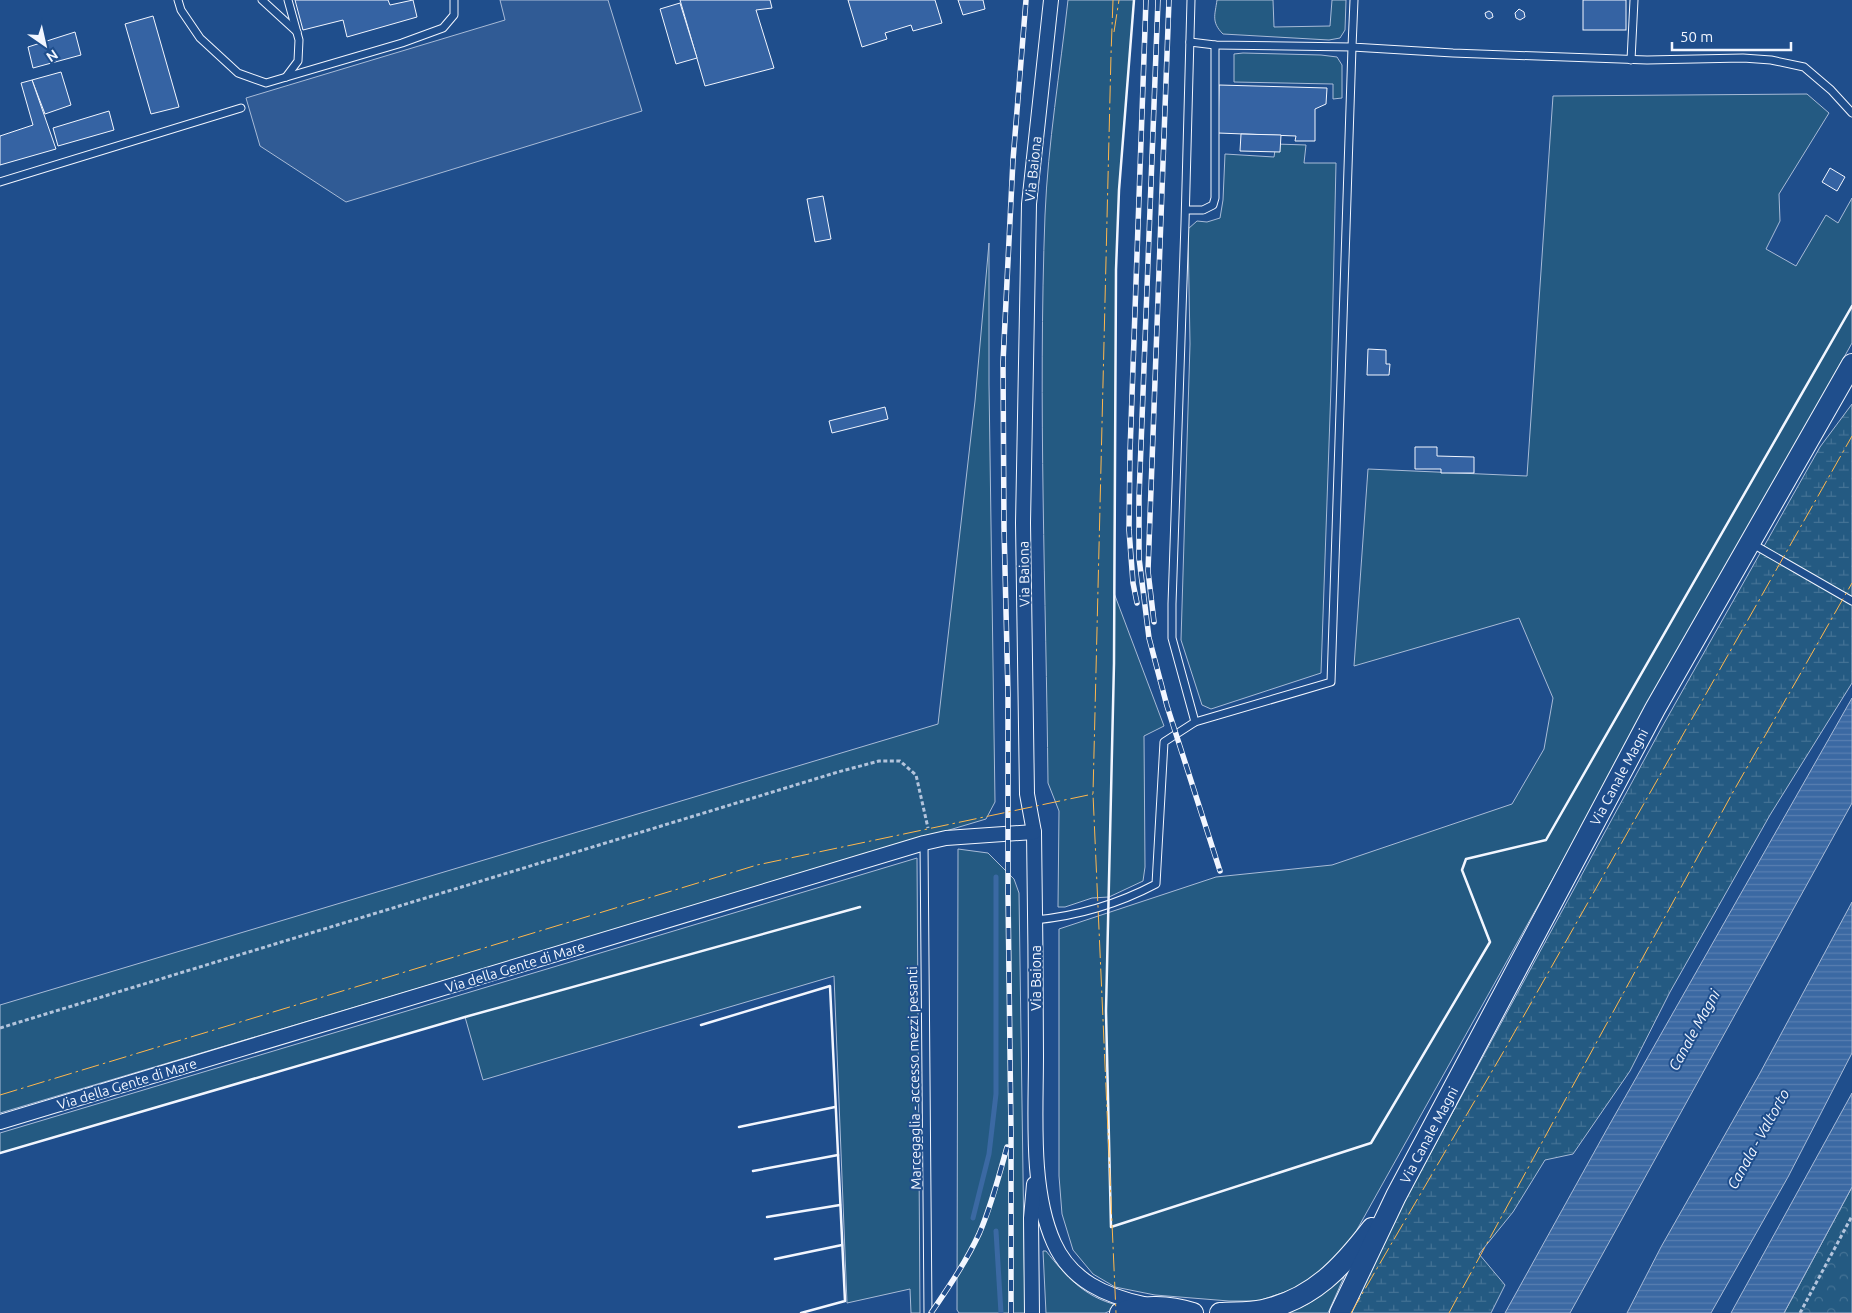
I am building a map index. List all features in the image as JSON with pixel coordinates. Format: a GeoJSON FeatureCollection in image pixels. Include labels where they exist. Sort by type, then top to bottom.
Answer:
{"type":"FeatureCollection","features":[{"type":"Feature","properties":{"kind":"main road","name":"Via Canale Magni"},"geometry":{"type":"LineString","coordinates":[[1340,1313],[1396,1196],[1655,709],[1852,364]]}},
{"type":"Feature","properties":{"kind":"main road","name":"Via Canale Magni"},"geometry":{"type":"LineString","coordinates":[[1220,1313],[1262,1310],[1300,1298],[1326,1279],[1353,1252],[1396,1196]]}},
{"type":"Feature","properties":{"kind":"main road"},"geometry":{"type":"LineString","coordinates":[[1120,1313],[1157,1307],[1193,1313]]}},
{"type":"Feature","properties":{"kind":"street","name":"Via Baiona"},"geometry":{"type":"LineString","coordinates":[[1032,1313],[1031,1218],[1036,1149],[1034,832],[1027,794],[1023,523],[1029,204],[1051,0]]}},
{"type":"Feature","properties":{"kind":"street","name":"Via della Gente di Mare"},"geometry":{"type":"LineString","coordinates":[[0,1122],[928,842],[1034,832]]}},
{"type":"Feature","properties":{"kind":"street","name":"Via Baiona"},"geometry":{"type":"LineString","coordinates":[[1036,1149],[1044,1216],[1054,1244],[1069,1268],[1088,1283],[1117,1298],[1157,1307]]}},
{"type":"Feature","properties":{"kind":"lane"},"geometry":{"type":"LineString","coordinates":[[178,0],[181,10],[200,38],[238,73],[266,83],[402,43],[443,28],[454,15],[454,0]]}},
{"type":"Feature","properties":{"kind":"lane"},"geometry":{"type":"LineString","coordinates":[[262,0],[297,32]]}},
{"type":"Feature","properties":{"kind":"lane"},"geometry":{"type":"LineString","coordinates":[[286,77],[298,61],[299,40],[288,0]]}},
{"type":"Feature","properties":{"kind":"lane"},"geometry":{"type":"LineString","coordinates":[[1191,0],[1172,638],[1195,722]]}},
{"type":"Feature","properties":{"kind":"lane"},"geometry":{"type":"LineString","coordinates":[[1035,920],[1060,918],[1132,897],[1156,884],[1164,742],[1195,722],[1331,682],[1354,0]]}},
{"type":"Feature","properties":{"kind":"lane"},"geometry":{"type":"LineString","coordinates":[[1631,60],[1634,0]]}},
{"type":"Feature","properties":{"kind":"lane"},"geometry":{"type":"LineString","coordinates":[[1190,42],[1215,45],[1352,47],[1631,60],[1743,58],[1771,60],[1804,66],[1831,90],[1852,113]]}},
{"type":"Feature","properties":{"kind":"lane"},"geometry":{"type":"LineString","coordinates":[[1186,210],[1203,210],[1213,205],[1216,198],[1215,45]]}},
{"type":"Feature","properties":{"kind":"lane"},"geometry":{"type":"LineString","coordinates":[[0,182],[241,108]]}},
{"type":"Feature","properties":{"kind":"lane"},"geometry":{"type":"LineString","coordinates":[[1750,543],[1852,601]]}},
{"type":"Feature","properties":{"kind":"lane","name":"Marcegaglia - accesso mezzi pesanti"},"geometry":{"type":"LineString","coordinates":[[928,842],[928,1313]]}},
{"type":"Feature","properties":{"kind":"path"},"geometry":{"type":"LineString","coordinates":[[0,1028],[811,780],[879,761],[900,761],[916,775],[928,842]]}},
{"type":"Feature","properties":{"kind":"path"},"geometry":{"type":"LineString","coordinates":[[1800,1313],[1852,1216]]}},
{"type":"Feature","properties":{"kind":"green space"},"geometry":{"type":"Polygon","coordinates":[[[1068,0],[1134,0],[1119,190],[1116,270],[1114,593],[1164,726],[1144,736],[1145,867],[1143,881],[1109,897],[1092,898],[1065,907],[1058,907],[1059,811],[1048,783],[1042,357],[1045,215],[1051,134],[1068,0]]]}},
{"type":"Feature","properties":{"kind":"green space"},"geometry":{"type":"Polygon","coordinates":[[[1217,0],[1273,0],[1274,27],[1330,26],[1332,0],[1346,0],[1345,30],[1340,38],[1329,40],[1223,34],[1215,22],[1217,0]]]}},
{"type":"Feature","properties":{"kind":"green space"},"geometry":{"type":"Polygon","coordinates":[[[1234,54],[1337,57],[1342,65],[1342,98],[1333,99],[1333,84],[1234,82],[1234,54]]]}},
{"type":"Feature","properties":{"kind":"green space"},"geometry":{"type":"Polygon","coordinates":[[[1807,94],[1829,113],[1779,194],[1780,221],[1766,249],[1796,266],[1826,215],[1838,223],[1852,198],[1852,343],[1349,1244],[1323,1271],[1297,1288],[1258,1301],[1229,1301],[1155,1295],[1115,1287],[1093,1274],[1073,1250],[1062,1214],[1059,1176],[1059,929],[1216,877],[1332,865],[1512,804],[1544,749],[1553,698],[1519,618],[1354,666],[1368,469],[1527,476],[1553,96],[1807,94]]]}},
{"type":"Feature","properties":{"kind":"green space"},"geometry":{"type":"Polygon","coordinates":[[[1276,144],[1306,145],[1304,163],[1336,163],[1331,387],[1321,673],[1211,709],[1202,705],[1181,640],[1190,344],[1188,229],[1197,221],[1207,222],[1220,218],[1223,200],[1225,154],[1274,157],[1276,144]]]}},
{"type":"Feature","properties":{"kind":"green space"},"geometry":{"type":"Polygon","coordinates":[[[989,243],[989,384],[995,802],[986,819],[0,1113],[0,1005],[938,724],[975,401],[989,243]]]}},
{"type":"Feature","properties":{"kind":"green space"},"geometry":{"type":"Polygon","coordinates":[[[1852,404],[1852,683],[1770,815],[1670,992],[1630,1071],[1573,1154],[1545,1160],[1513,1212],[1479,1254],[1505,1285],[1491,1313],[1349,1313],[1386,1235],[1662,727],[1820,447],[1852,404]]]}},
{"type":"Feature","properties":{"kind":"green space"},"geometry":{"type":"Polygon","coordinates":[[[958,849],[988,853],[1014,879],[1019,893],[1025,1313],[959,1313],[957,1310],[958,849]]]}},
{"type":"Feature","properties":{"kind":"green space"},"geometry":{"type":"Polygon","coordinates":[[[917,858],[920,1313],[911,1313],[910,1289],[847,1303],[834,976],[483,1080],[465,1017],[0,1153],[0,1133],[917,858]]]}},
{"type":"Feature","properties":{"kind":"green space"},"geometry":{"type":"Polygon","coordinates":[[[1852,1187],[1852,1313],[1784,1313],[1852,1187]]]}},
{"type":"Feature","properties":{"kind":"green space"},"geometry":{"type":"Polygon","coordinates":[[[1043,1251],[1046,1251],[1061,1269],[1085,1291],[1117,1305],[1115,1309],[1105,1313],[1046,1313],[1043,1251]]]}},
{"type":"Feature","properties":{"kind":"green space"},"geometry":{"type":"Polygon","coordinates":[[[1344,1277],[1328,1313],[1286,1313],[1308,1304],[1344,1277]]]}},
{"type":"Feature","properties":{"kind":"shaded area"},"geometry":{"type":"Polygon","coordinates":[[[500,0],[608,0],[642,111],[346,202],[260,146],[246,98],[505,20],[500,0]]]}},
{"type":"Feature","properties":{"kind":"water","name":"Canale Magni"},"geometry":{"type":"Polygon","coordinates":[[[1852,698],[1852,803],[1570,1313],[1505,1313],[1607,1129],[1852,698]]]}},
{"type":"Feature","properties":{"kind":"water","name":"Canala - Valtorto"},"geometry":{"type":"Polygon","coordinates":[[[1852,902],[1852,1053],[1788,1177],[1711,1313],[1627,1313],[1661,1247],[1760,1073],[1852,902]]]}},
{"type":"Feature","properties":{"kind":"water"},"geometry":{"type":"Polygon","coordinates":[[[1852,1093],[1852,1187],[1784,1313],[1731,1313],[1852,1093]]]}},
{"type":"Feature","properties":{"kind":"building"},"geometry":{"type":"Polygon","coordinates":[[[295,0],[388,0],[390,5],[413,0],[417,17],[347,37],[343,20],[303,30],[295,0]]]}},
{"type":"Feature","properties":{"kind":"building"},"geometry":{"type":"Polygon","coordinates":[[[680,0],[770,0],[772,8],[756,10],[774,68],[705,86],[680,0]]]}},
{"type":"Feature","properties":{"kind":"building"},"geometry":{"type":"Polygon","coordinates":[[[848,0],[935,0],[942,23],[913,31],[911,25],[885,33],[887,39],[862,47],[848,0]]]}},
{"type":"Feature","properties":{"kind":"building"},"geometry":{"type":"Polygon","coordinates":[[[958,0],[983,0],[985,9],[963,15],[958,0]]]}},
{"type":"Feature","properties":{"kind":"building"},"geometry":{"type":"Polygon","coordinates":[[[1583,0],[1626,0],[1626,30],[1583,30],[1583,0]]]}},
{"type":"Feature","properties":{"kind":"building"},"geometry":{"type":"Polygon","coordinates":[[[680,3],[697,58],[676,64],[660,9],[680,3]]]}},
{"type":"Feature","properties":{"kind":"building"},"geometry":{"type":"Polygon","coordinates":[[[1519,9],[1524,12],[1525,17],[1520,20],[1516,18],[1515,13],[1519,9]]]}},
{"type":"Feature","properties":{"kind":"building"},"geometry":{"type":"Polygon","coordinates":[[[1489,11],[1493,17],[1489,19],[1485,13],[1489,11]]]}},
{"type":"Feature","properties":{"kind":"building"},"geometry":{"type":"Polygon","coordinates":[[[153,16],[179,107],[151,114],[125,24],[153,16]]]}},
{"type":"Feature","properties":{"kind":"building"},"geometry":{"type":"Polygon","coordinates":[[[75,32],[81,55],[33,68],[28,47],[75,32]]]}},
{"type":"Feature","properties":{"kind":"building"},"geometry":{"type":"Polygon","coordinates":[[[61,72],[71,105],[45,114],[32,80],[61,72]]]}},
{"type":"Feature","properties":{"kind":"building"},"geometry":{"type":"Polygon","coordinates":[[[32,80],[56,149],[0,165],[0,136],[33,125],[21,83],[32,80]]]}},
{"type":"Feature","properties":{"kind":"building"},"geometry":{"type":"Polygon","coordinates":[[[1219,85],[1327,88],[1326,104],[1315,109],[1315,141],[1295,141],[1296,136],[1218,133],[1219,85]]]}},
{"type":"Feature","properties":{"kind":"building"},"geometry":{"type":"Polygon","coordinates":[[[109,111],[114,130],[58,146],[53,128],[109,111]]]}},
{"type":"Feature","properties":{"kind":"building"},"geometry":{"type":"Polygon","coordinates":[[[1241,134],[1281,135],[1280,152],[1240,151],[1241,134]]]}},
{"type":"Feature","properties":{"kind":"building"},"geometry":{"type":"Polygon","coordinates":[[[1830,168],[1845,177],[1837,191],[1822,182],[1830,168]]]}},
{"type":"Feature","properties":{"kind":"building"},"geometry":{"type":"Polygon","coordinates":[[[823,196],[831,239],[815,242],[807,199],[823,196]]]}},
{"type":"Feature","properties":{"kind":"building"},"geometry":{"type":"Polygon","coordinates":[[[1368,349],[1386,350],[1386,364],[1390,364],[1389,375],[1367,375],[1368,349]]]}},
{"type":"Feature","properties":{"kind":"building"},"geometry":{"type":"Polygon","coordinates":[[[885,407],[888,419],[832,433],[829,421],[885,407]]]}},
{"type":"Feature","properties":{"kind":"building"},"geometry":{"type":"Polygon","coordinates":[[[1415,447],[1437,447],[1437,456],[1474,457],[1474,473],[1441,473],[1441,469],[1415,469],[1415,447]]]}},
{"type":"Feature","properties":{"kind":"waterway"},"geometry":{"type":"LineString","coordinates":[[973,1218],[989,1154],[996,1094],[996,877]]}},
{"type":"Feature","properties":{"kind":"waterway"},"geometry":{"type":"LineString","coordinates":[[996,1231],[1001,1313]]}},
{"type":"Feature","properties":{"kind":"railway"},"geometry":{"type":"LineString","coordinates":[[1011,1313],[1008,694],[1003,362],[1013,160],[1026,0]]}},
{"type":"Feature","properties":{"kind":"railway"},"geometry":{"type":"LineString","coordinates":[[1137,603],[1133,583],[1129,530],[1130,452],[1146,0]]}},
{"type":"Feature","properties":{"kind":"railway"},"geometry":{"type":"LineString","coordinates":[[1158,0],[1139,498],[1139,558],[1149,638],[1167,706],[1220,871]]}},
{"type":"Feature","properties":{"kind":"railway"},"geometry":{"type":"LineString","coordinates":[[1154,622],[1148,571],[1169,0]]}},
{"type":"Feature","properties":{"kind":"railway"},"geometry":{"type":"LineString","coordinates":[[931,1313],[963,1265],[979,1234],[991,1202],[1007,1147]]}},
{"type":"Feature","properties":{"kind":"wall"},"geometry":{"type":"LineString","coordinates":[[1134,0],[1119,190],[1116,270],[1114,663],[1106,1011],[1111,1227],[1371,1143],[1490,942],[1462,870],[1466,859],[1546,840],[1852,306]]}},
{"type":"Feature","properties":{"kind":"wall"},"geometry":{"type":"LineString","coordinates":[[0,1153],[465,1017],[860,907]]}},
{"type":"Feature","properties":{"kind":"wall"},"geometry":{"type":"LineString","coordinates":[[701,1025],[830,986],[845,1301],[801,1313]]}},
{"type":"Feature","properties":{"kind":"wall"},"geometry":{"type":"LineString","coordinates":[[739,1127],[835,1107]]}},
{"type":"Feature","properties":{"kind":"wall"},"geometry":{"type":"LineString","coordinates":[[753,1171],[838,1155]]}},
{"type":"Feature","properties":{"kind":"wall"},"geometry":{"type":"LineString","coordinates":[[767,1217],[840,1205]]}},
{"type":"Feature","properties":{"kind":"wall"},"geometry":{"type":"LineString","coordinates":[[775,1259],[842,1245]]}},
{"type":"Feature","properties":{"kind":"power"},"geometry":{"type":"LineString","coordinates":[[1113,0],[1093,794],[1116,1313]]}},
{"type":"Feature","properties":{"kind":"power"},"geometry":{"type":"LineString","coordinates":[[1114,32],[1119,0]]}},
{"type":"Feature","properties":{"kind":"power"},"geometry":{"type":"LineString","coordinates":[[1351,1313],[1505,1049],[1852,436]]}},
{"type":"Feature","properties":{"kind":"power"},"geometry":{"type":"LineString","coordinates":[[1449,1313],[1733,792],[1852,583]]}},
{"type":"Feature","properties":{"kind":"power"},"geometry":{"type":"LineString","coordinates":[[0,1095],[757,865],[1093,794]]}}]}
